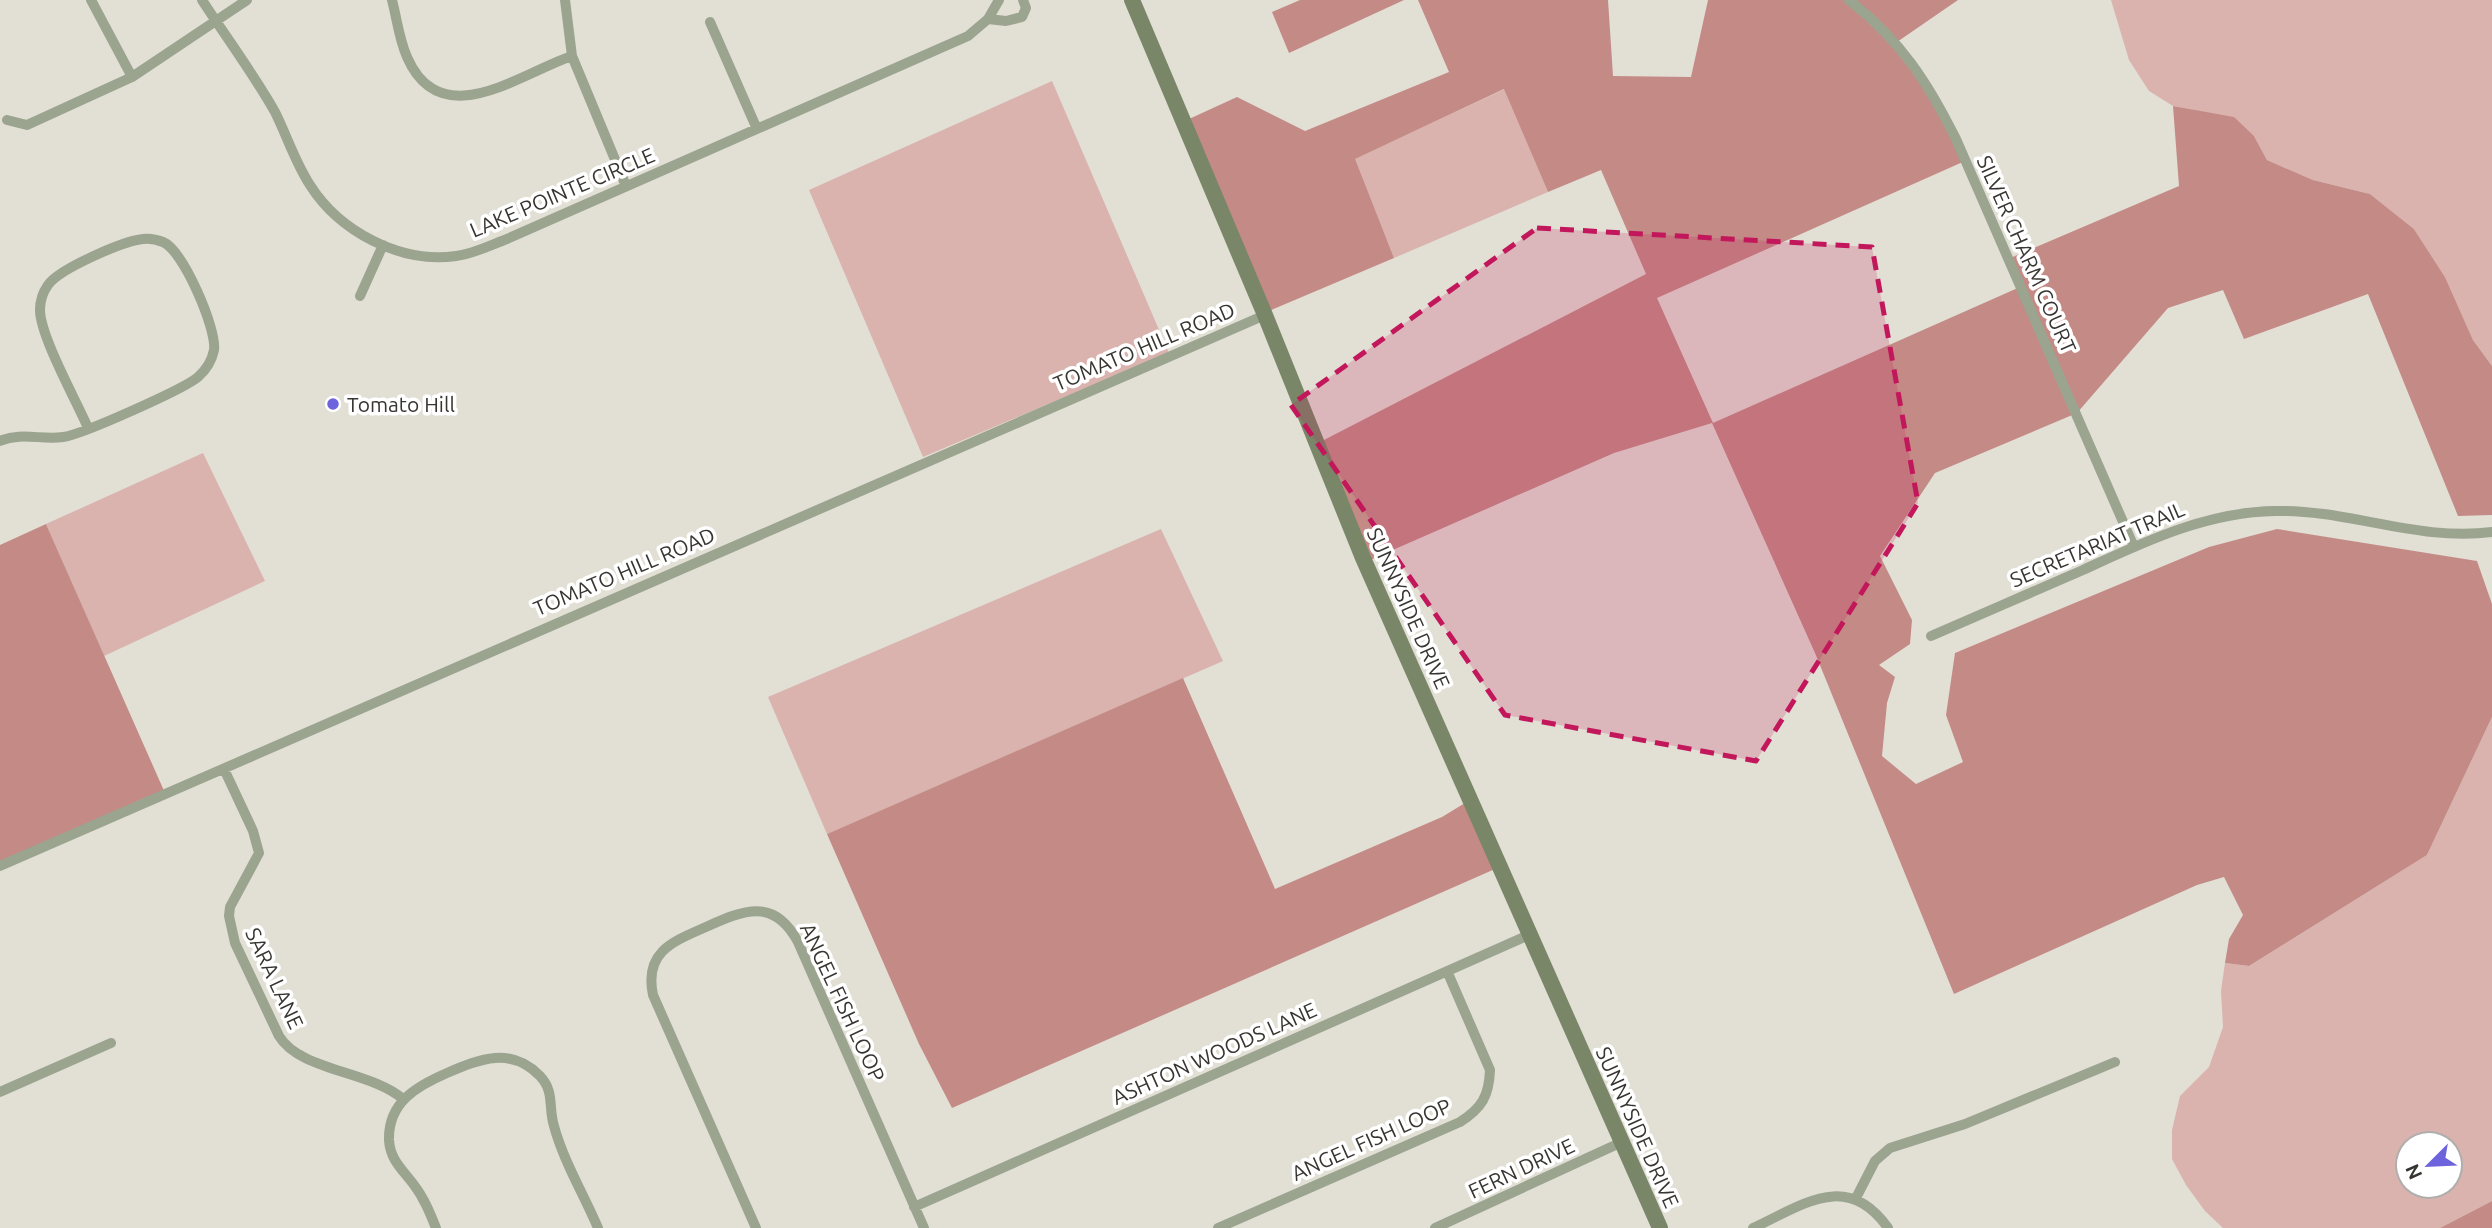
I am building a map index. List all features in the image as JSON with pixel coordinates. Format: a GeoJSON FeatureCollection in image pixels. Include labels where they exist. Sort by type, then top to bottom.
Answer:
{"type":"FeatureCollection","features":[{"type":"Feature","properties":{"kind":"street"},"geometry":{"type":"LineString","coordinates":[[91,0],[132,77]]}},
{"type":"Feature","properties":{"kind":"street","name":"LAKE POINTE CIRCLE"},"geometry":{"type":"LineString","coordinates":[[202,0],[264,94],[299,165],[325,206],[349,227],[383,246],[441,257],[468,253],[968,36],[988,19],[999,0]]}},
{"type":"Feature","properties":{"kind":"street"},"geometry":{"type":"LineString","coordinates":[[7,120],[27,125],[132,77],[247,0]]}},
{"type":"Feature","properties":{"kind":"street"},"geometry":{"type":"LineString","coordinates":[[391,0],[401,41],[412,68],[426,84],[448,95],[471,97],[572,56]]}},
{"type":"Feature","properties":{"kind":"street"},"geometry":{"type":"LineString","coordinates":[[565,0],[572,56],[626,186]]}},
{"type":"Feature","properties":{"kind":"street"},"geometry":{"type":"LineString","coordinates":[[988,19],[1006,21],[1022,18],[1026,8],[1023,0]]}},
{"type":"Feature","properties":{"kind":"street","name":"SUNNYSIDE DRIVE"},"geometry":{"type":"LineString","coordinates":[[1132,0],[1265,315],[1363,558],[1661,1228]]}},
{"type":"Feature","properties":{"kind":"street","name":"SILVER CHARM COURT"},"geometry":{"type":"LineString","coordinates":[[1849,0],[1892,36],[1935,97],[1956,139],[2134,547]]}},
{"type":"Feature","properties":{"kind":"street"},"geometry":{"type":"LineString","coordinates":[[710,22],[757,129]]}},
{"type":"Feature","properties":{"kind":"street"},"geometry":{"type":"LineString","coordinates":[[0,441],[20,435],[62,437],[88,428],[186,385],[209,365],[214,350],[214,335],[181,258],[162,242],[145,238],[106,252],[61,273],[49,284],[42,297],[43,324],[88,428]]}},
{"type":"Feature","properties":{"kind":"street"},"geometry":{"type":"LineString","coordinates":[[359,296],[383,246]]}},
{"type":"Feature","properties":{"kind":"street","name":"TOMATO HILL ROAD"},"geometry":{"type":"LineString","coordinates":[[0,866],[1265,315]]}},
{"type":"Feature","properties":{"kind":"street","name":"SECRETARIAT TRAIL"},"geometry":{"type":"LineString","coordinates":[[1931,636],[2134,547],[2205,521],[2275,511],[2315,513],[2441,532],[2475,534],[2492,531]]}},
{"type":"Feature","properties":{"kind":"street","name":"SARA LANE"},"geometry":{"type":"LineString","coordinates":[[225,769],[253,831],[258,853],[230,907],[230,928],[279,1036],[290,1050],[378,1084],[403,1099]]}},
{"type":"Feature","properties":{"kind":"street","name":"ANGEL FISH LOOP"},"geometry":{"type":"LineString","coordinates":[[756,1228],[653,996],[650,981],[652,968],[662,951],[673,942],[741,912],[769,913],[791,929],[924,1228]]}},
{"type":"Feature","properties":{"kind":"street","name":"ASHTON WOODS LANE"},"geometry":{"type":"LineString","coordinates":[[914,1207],[1529,935]]}},
{"type":"Feature","properties":{"kind":"street","name":"ANGEL FISH LOOP"},"geometry":{"type":"LineString","coordinates":[[1218,1228],[1460,1122],[1484,1102],[1490,1088],[1490,1070],[1447,971]]}},
{"type":"Feature","properties":{"kind":"street"},"geometry":{"type":"LineString","coordinates":[[0,1092],[110,1044]]}},
{"type":"Feature","properties":{"kind":"street"},"geometry":{"type":"LineString","coordinates":[[436,1228],[423,1199],[399,1168],[390,1148],[390,1129],[403,1099],[419,1086],[480,1059],[503,1057],[527,1065],[539,1075],[551,1094],[553,1124],[598,1228]]}},
{"type":"Feature","properties":{"kind":"street"},"geometry":{"type":"LineString","coordinates":[[1856,1198],[1875,1161],[1890,1148],[1965,1124],[2115,1062]]}},
{"type":"Feature","properties":{"kind":"street","name":"FERN DRIVE"},"geometry":{"type":"LineString","coordinates":[[1435,1228],[1622,1142]]}},
{"type":"Feature","properties":{"kind":"street"},"geometry":{"type":"LineString","coordinates":[[1753,1228],[1817,1199],[1834,1196],[1856,1198],[1868,1204],[1888,1228]]}},
{"type":"Feature","properties":{"kind":"highlighted area"},"geometry":{"type":"Polygon","coordinates":[[[1537,228],[1872,247],[1918,503],[1756,761],[1505,715],[1291,405],[1537,228]]]}},
{"type":"Feature","properties":{"kind":"shaded area"},"geometry":{"type":"Polygon","coordinates":[[[1300,0],[1404,0],[1289,53],[1272,12],[1300,0]]]}},
{"type":"Feature","properties":{"kind":"shaded area"},"geometry":{"type":"Polygon","coordinates":[[[1418,0],[1608,0],[1613,76],[1691,77],[1708,0],[1958,0],[1897,42],[1965,161],[1657,298],[1713,423],[2020,287],[2008,259],[2179,186],[2173,106],[2234,117],[2254,136],[2267,160],[2313,180],[2370,194],[2414,229],[2445,277],[2473,340],[2492,366],[2492,515],[2458,516],[2368,294],[2244,339],[2223,290],[2168,308],[2077,413],[1935,473],[1880,556],[1912,620],[1910,644],[1879,665],[1895,677],[1887,703],[1882,756],[1916,784],[1963,762],[1946,715],[1955,653],[2209,547],[2277,529],[2477,561],[2492,604],[2492,717],[2427,855],[2249,966],[2225,963],[2229,939],[2243,915],[2224,877],[2197,885],[1954,994],[1815,653],[1712,423],[1614,453],[1370,560],[1322,441],[1646,274],[1601,170],[1548,192],[1504,89],[1355,159],[1394,258],[1269,311],[1189,119],[1237,97],[1305,131],[1449,72],[1418,0]]]}},
{"type":"Feature","properties":{"kind":"shaded area"},"geometry":{"type":"Polygon","coordinates":[[[2111,0],[2492,0],[2492,366],[2473,340],[2445,277],[2414,229],[2370,194],[2313,180],[2267,160],[2254,136],[2194,110],[2173,106],[2149,91],[2129,60],[2111,0]]]}},
{"type":"Feature","properties":{"kind":"shaded area"},"geometry":{"type":"Polygon","coordinates":[[[1052,81],[1169,353],[923,457],[809,190],[1052,81]]]}},
{"type":"Feature","properties":{"kind":"shaded area"},"geometry":{"type":"Polygon","coordinates":[[[1505,89],[1548,192],[1394,258],[1354,159],[1505,89]]]}},
{"type":"Feature","properties":{"kind":"shaded area"},"geometry":{"type":"Polygon","coordinates":[[[203,453],[265,581],[104,656],[46,524],[203,453]]]}},
{"type":"Feature","properties":{"kind":"shaded area"},"geometry":{"type":"Polygon","coordinates":[[[46,524],[165,793],[0,864],[0,545],[46,524]]]}},
{"type":"Feature","properties":{"kind":"shaded area"},"geometry":{"type":"Polygon","coordinates":[[[1161,529],[1223,661],[827,834],[768,697],[1161,529]]]}},
{"type":"Feature","properties":{"kind":"shaded area"},"geometry":{"type":"Polygon","coordinates":[[[1183,678],[1275,889],[1442,817],[1465,803],[1495,869],[952,1108],[919,1044],[827,834],[1183,678]]]}},
{"type":"Feature","properties":{"kind":"shaded area"},"geometry":{"type":"Polygon","coordinates":[[[2492,717],[2492,1201],[2440,1228],[2223,1228],[2205,1211],[2186,1185],[2172,1159],[2172,1130],[2180,1096],[2209,1067],[2223,1027],[2221,991],[2225,963],[2249,966],[2427,855],[2492,717]]]}},
{"type":"Feature","properties":{"kind":"shaded area"},"geometry":{"type":"Polygon","coordinates":[[[2492,1201],[2492,1228],[2440,1228],[2492,1201]]]}},
{"type":"Feature","properties":{"kind":"place","name":"Tomato Hill"},"geometry":{"type":"Point","coordinates":[333,404]}}]}
